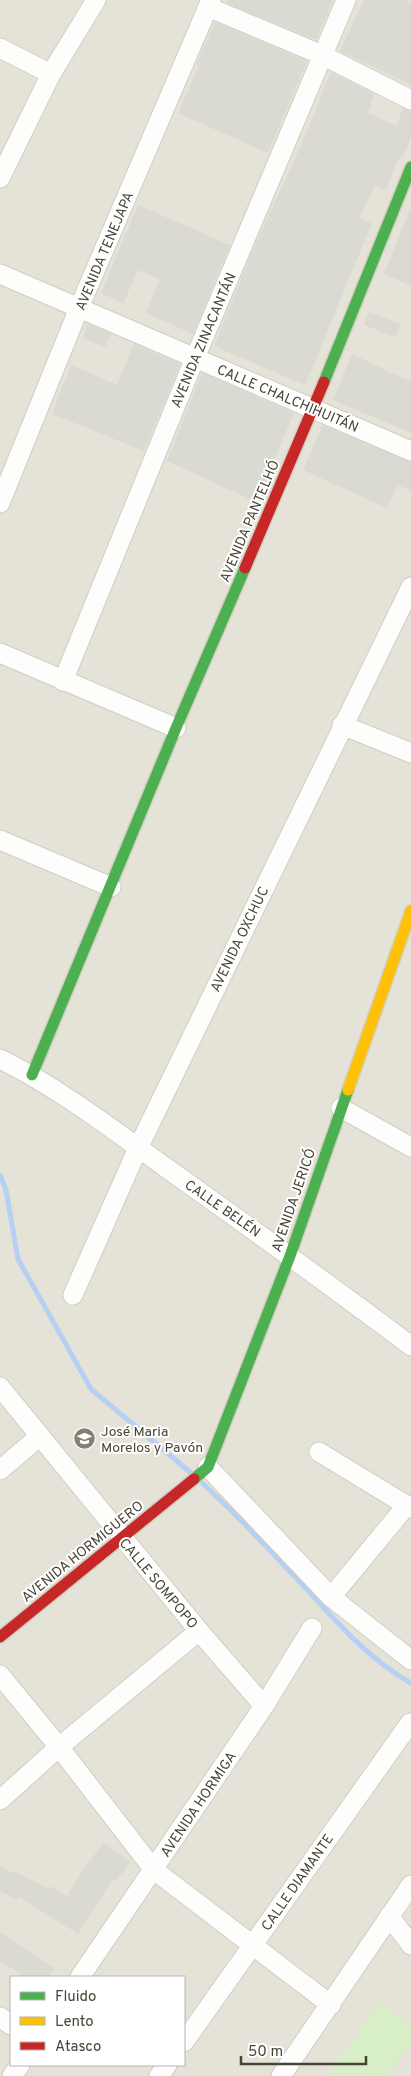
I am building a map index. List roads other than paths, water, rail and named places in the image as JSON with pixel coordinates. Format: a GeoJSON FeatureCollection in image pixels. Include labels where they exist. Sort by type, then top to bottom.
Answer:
{"type":"FeatureCollection","features":[{"type":"Feature","properties":{"kind":"street"},"geometry":{"type":"LineString","coordinates":[[0,178],[51,74],[96,0]]}},
{"type":"Feature","properties":{"kind":"street","name":"AVENIDA ZINACANTÁN"},"geometry":{"type":"LineString","coordinates":[[63,680],[195,358],[346,0]]}},
{"type":"Feature","properties":{"kind":"street"},"geometry":{"type":"LineString","coordinates":[[210,4],[322,55],[411,100]]}},
{"type":"Feature","properties":{"kind":"street","name":"AVENIDA TENEJAPA"},"geometry":{"type":"LineString","coordinates":[[0,503],[79,308],[210,4]]}},
{"type":"Feature","properties":{"kind":"street"},"geometry":{"type":"LineString","coordinates":[[0,48],[51,74]]}},
{"type":"Feature","properties":{"kind":"street","name":"AVENIDA PANTELHÓ"},"geometry":{"type":"LineString","coordinates":[[111,887],[176,728],[314,408],[411,167]]}},
{"type":"Feature","properties":{"kind":"street","name":"CALLE CHALCHIHUITÁN"},"geometry":{"type":"LineString","coordinates":[[0,274],[411,451]]}},
{"type":"Feature","properties":{"kind":"street","name":"AVENIDA OXCHUC"},"geometry":{"type":"LineString","coordinates":[[73,1295],[138,1148],[342,725],[411,587]]}},
{"type":"Feature","properties":{"kind":"street"},"geometry":{"type":"LineString","coordinates":[[0,653],[176,728]]}},
{"type":"Feature","properties":{"kind":"street"},"geometry":{"type":"LineString","coordinates":[[342,725],[411,753]]}},
{"type":"Feature","properties":{"kind":"street"},"geometry":{"type":"LineString","coordinates":[[0,840],[111,887],[32,1075]]}},
{"type":"Feature","properties":{"kind":"street","name":"AVENIDA JERICÓ"},"geometry":{"type":"LineString","coordinates":[[184,1488],[205,1469],[290,1256],[411,911]]}},
{"type":"Feature","properties":{"kind":"street","name":"CALLE BELÉN"},"geometry":{"type":"LineString","coordinates":[[0,1059],[32,1075],[138,1148],[290,1256],[411,1346]]}},
{"type":"Feature","properties":{"kind":"street"},"geometry":{"type":"LineString","coordinates":[[341,1108],[411,1147]]}},
{"type":"Feature","properties":{"kind":"street","name":"CALLE SOMPOPO"},"geometry":{"type":"LineString","coordinates":[[0,1388],[199,1631],[264,1706]]}},
{"type":"Feature","properties":{"kind":"street"},"geometry":{"type":"LineString","coordinates":[[0,1470],[40,1436]]}},
{"type":"Feature","properties":{"kind":"street"},"geometry":{"type":"LineString","coordinates":[[319,1452],[409,1507],[331,1597]]}},
{"type":"Feature","properties":{"kind":"street"},"geometry":{"type":"LineString","coordinates":[[205,1469],[331,1597],[411,1660]]}},
{"type":"Feature","properties":{"kind":"street","name":"AVENIDA HORMIGUERO"},"geometry":{"type":"LineString","coordinates":[[0,1637],[184,1488]]}},
{"type":"Feature","properties":{"kind":"street","name":"AVENIDA HORMIGA"},"geometry":{"type":"LineString","coordinates":[[81,1976],[264,1706],[312,1628]]}},
{"type":"Feature","properties":{"kind":"street"},"geometry":{"type":"LineString","coordinates":[[0,1800],[59,1747],[199,1631]]}},
{"type":"Feature","properties":{"kind":"street"},"geometry":{"type":"LineString","coordinates":[[0,1675],[59,1747],[154,1870],[331,2005]]}},
{"type":"Feature","properties":{"kind":"street","name":"CALLE DIAMANTE"},"geometry":{"type":"LineString","coordinates":[[185,2041],[410,1722]]}},
{"type":"Feature","properties":{"kind":"street"},"geometry":{"type":"LineString","coordinates":[[281,2076],[411,1885]]}},
{"type":"Feature","properties":{"kind":"street"},"geometry":{"type":"LineString","coordinates":[[389,1916],[411,1946]]}},
{"type":"Feature","properties":{"kind":"waterway"},"geometry":{"type":"LineString","coordinates":[[0,1175],[6,1190],[18,1259],[91,1389],[191,1473]]}},
{"type":"Feature","properties":{"kind":"waterway"},"geometry":{"type":"LineString","coordinates":[[201,1482],[245,1524],[359,1644],[397,1675],[411,1683]]}},
{"type":"Feature","properties":{"kind":"place","name":"José Maria Morelos y Pavón"},"geometry":{"type":"Point","coordinates":[85,1439]}}]}
